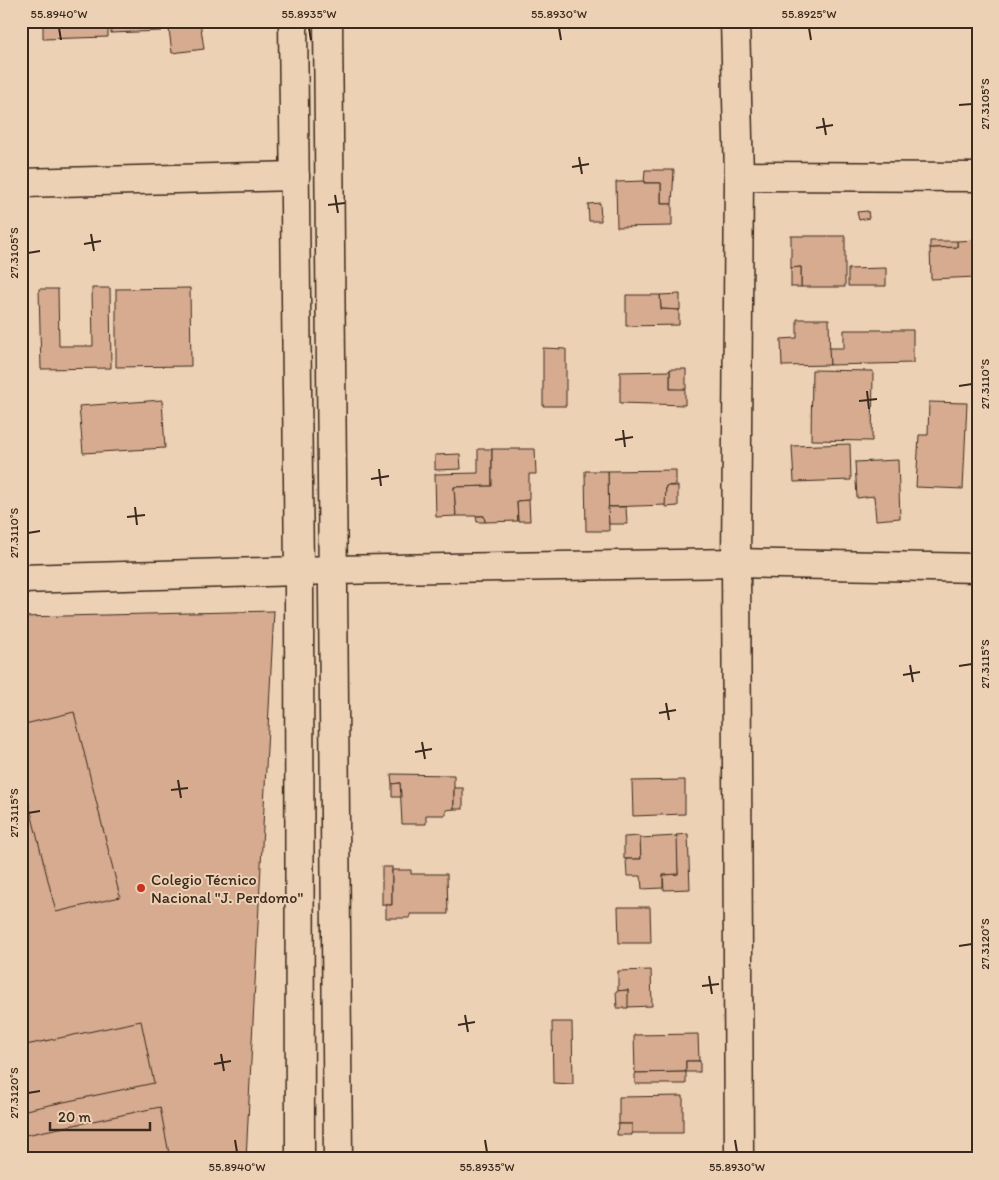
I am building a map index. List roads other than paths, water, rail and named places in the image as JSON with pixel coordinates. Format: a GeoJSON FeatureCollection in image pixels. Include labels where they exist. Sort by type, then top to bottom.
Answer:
{"type":"FeatureCollection","features":[{"type":"Feature","properties":{"kind":"street"},"geometry":{"type":"LineString","coordinates":[[293,21],[299,571],[300,1159]]}},
{"type":"Feature","properties":{"kind":"street"},"geometry":{"type":"LineString","coordinates":[[328,21],[338,1159]]}},
{"type":"Feature","properties":{"kind":"street"},"geometry":{"type":"LineString","coordinates":[[735,21],[738,176],[736,563],[739,1159]]}},
{"type":"Feature","properties":{"kind":"street"},"geometry":{"type":"LineString","coordinates":[[21,183],[295,176]]}},
{"type":"Feature","properties":{"kind":"street"},"geometry":{"type":"LineString","coordinates":[[738,176],[978,177]]}},
{"type":"Feature","properties":{"kind":"street"},"geometry":{"type":"LineString","coordinates":[[21,579],[333,570],[736,563],[978,568]]}},
{"type":"Feature","properties":{"kind":"place","name":"Colegio Técnico Nacional \"J. Perdomo\""},"geometry":{"type":"Point","coordinates":[141,888]}}]}
